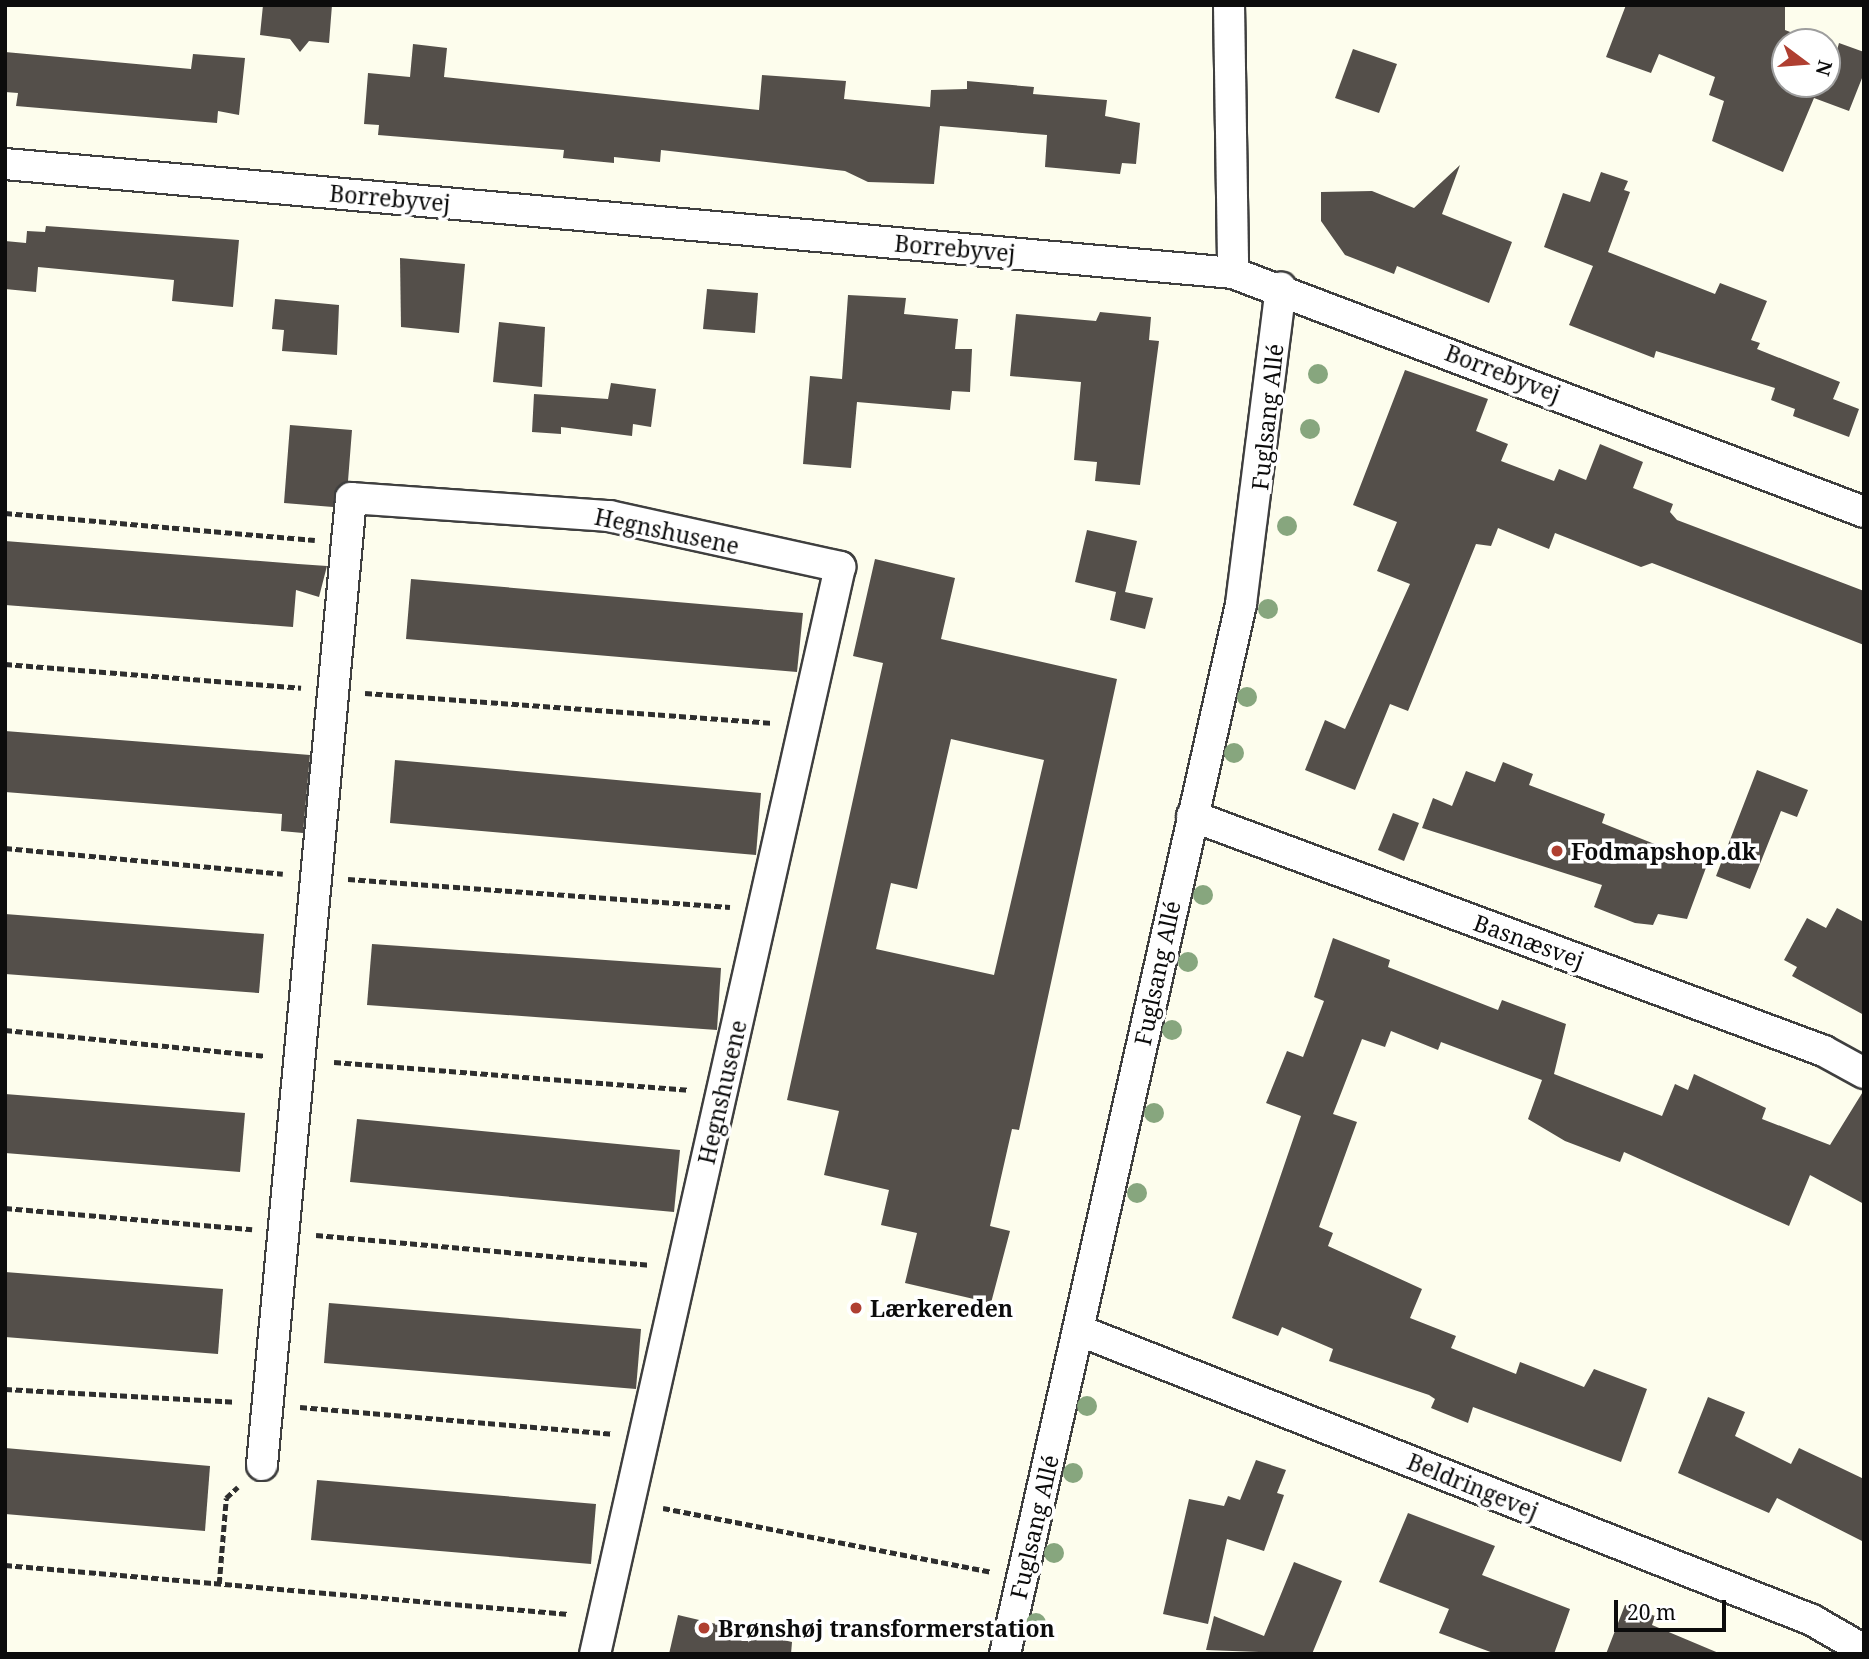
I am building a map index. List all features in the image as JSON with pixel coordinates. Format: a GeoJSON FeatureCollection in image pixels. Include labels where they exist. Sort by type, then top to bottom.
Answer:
{"type":"FeatureCollection","features":[{"type":"Feature","properties":{"kind":"street"},"geometry":{"type":"LineString","coordinates":[[1229,5],[1233,273]]}},
{"type":"Feature","properties":{"kind":"street","name":"Borrebyvej"},"geometry":{"type":"LineString","coordinates":[[5,164],[1233,273],[1281,288],[1864,512]]}},
{"type":"Feature","properties":{"kind":"street","name":"Fuglsang Allé"},"geometry":{"type":"LineString","coordinates":[[1005,1654],[1245,579],[1281,288]]}},
{"type":"Feature","properties":{"kind":"street","name":"Hegnshusene"},"geometry":{"type":"LineString","coordinates":[[262,1465],[351,498],[609,516],[840,567],[595,1654]]}},
{"type":"Feature","properties":{"kind":"street","name":"Basnæsvej"},"geometry":{"type":"LineString","coordinates":[[1192,816],[1824,1051],[1864,1073]]}},
{"type":"Feature","properties":{"kind":"street","name":"Beldringevej"},"geometry":{"type":"LineString","coordinates":[[1078,1330],[1812,1620],[1864,1650]]}},
{"type":"Feature","properties":{"kind":"path"},"geometry":{"type":"LineString","coordinates":[[5,513],[347,543]]}},
{"type":"Feature","properties":{"kind":"path"},"geometry":{"type":"LineString","coordinates":[[5,664],[803,725]]}},
{"type":"Feature","properties":{"kind":"path"},"geometry":{"type":"LineString","coordinates":[[5,848],[316,877],[763,910]]}},
{"type":"Feature","properties":{"kind":"path"},"geometry":{"type":"LineString","coordinates":[[5,1030],[299,1059],[721,1093]]}},
{"type":"Feature","properties":{"kind":"path"},"geometry":{"type":"LineString","coordinates":[[5,1208],[682,1269]]}},
{"type":"Feature","properties":{"kind":"path"},"geometry":{"type":"LineString","coordinates":[[5,1389],[267,1404],[644,1437]]}},
{"type":"Feature","properties":{"kind":"path"},"geometry":{"type":"LineString","coordinates":[[219,1584],[226,1498],[262,1465]]}},
{"type":"Feature","properties":{"kind":"path"},"geometry":{"type":"LineString","coordinates":[[629,1502],[1023,1578]]}},
{"type":"Feature","properties":{"kind":"path"},"geometry":{"type":"LineString","coordinates":[[5,1565],[603,1617]]}},
{"type":"Feature","properties":{"kind":"building"},"geometry":{"type":"Polygon","coordinates":[[[263,5],[332,5],[329,43],[309,41],[300,52],[290,39],[260,35],[263,5]]]}},
{"type":"Feature","properties":{"kind":"building"},"geometry":{"type":"Polygon","coordinates":[[[1626,5],[1785,5],[1785,28],[1771,28],[1771,98],[1814,98],[1783,172],[1712,141],[1724,101],[1709,95],[1715,77],[1659,54],[1651,73],[1606,57],[1626,5]]]}},
{"type":"Feature","properties":{"kind":"building"},"geometry":{"type":"Polygon","coordinates":[[[413,44],[447,48],[444,77],[759,110],[762,75],[846,81],[844,99],[930,107],[931,90],[967,89],[967,81],[1034,87],[1033,94],[1107,100],[1105,116],[1140,123],[1136,164],[1122,163],[1120,174],[1045,167],[1047,135],[940,126],[934,184],[868,182],[845,171],[661,150],[660,162],[614,157],[614,163],[563,158],[564,150],[378,135],[379,125],[364,124],[368,73],[410,77],[413,44]]]}},
{"type":"Feature","properties":{"kind":"building"},"geometry":{"type":"Polygon","coordinates":[[[1841,44],[1864,52],[1864,73],[1849,111],[1814,98],[1841,98],[1841,44]]]}},
{"type":"Feature","properties":{"kind":"building"},"geometry":{"type":"Polygon","coordinates":[[[1353,49],[1397,64],[1379,113],[1335,98],[1353,49]]]}},
{"type":"Feature","properties":{"kind":"building"},"geometry":{"type":"Polygon","coordinates":[[[5,52],[191,69],[193,54],[245,58],[239,115],[218,111],[217,123],[16,106],[18,93],[5,92],[5,52]]]}},
{"type":"Feature","properties":{"kind":"building"},"geometry":{"type":"Polygon","coordinates":[[[1460,165],[1442,214],[1512,242],[1489,303],[1397,266],[1394,274],[1345,255],[1321,221],[1321,192],[1372,191],[1414,208],[1460,165]]]}},
{"type":"Feature","properties":{"kind":"building"},"geometry":{"type":"Polygon","coordinates":[[[1601,172],[1628,181],[1624,190],[1630,192],[1608,252],[1715,294],[1720,283],[1767,301],[1751,340],[1760,343],[1757,349],[1840,382],[1833,399],[1859,409],[1849,437],[1793,416],[1795,409],[1771,400],[1775,388],[1656,351],[1654,358],[1569,325],[1593,266],[1544,247],[1563,193],[1590,202],[1601,172]]]}},
{"type":"Feature","properties":{"kind":"building"},"geometry":{"type":"Polygon","coordinates":[[[46,226],[239,240],[233,307],[172,301],[174,280],[38,267],[36,292],[5,289],[5,241],[26,243],[27,231],[45,232],[46,226]]]}},
{"type":"Feature","properties":{"kind":"building"},"geometry":{"type":"Polygon","coordinates":[[[400,258],[465,264],[459,333],[401,327],[400,258]]]}},
{"type":"Feature","properties":{"kind":"building"},"geometry":{"type":"Polygon","coordinates":[[[707,289],[758,293],[755,333],[703,329],[707,289]]]}},
{"type":"Feature","properties":{"kind":"building"},"geometry":{"type":"Polygon","coordinates":[[[848,295],[906,298],[904,314],[958,319],[955,349],[972,349],[970,392],[952,391],[950,410],[857,402],[851,468],[803,464],[810,376],[842,379],[848,295]]]}},
{"type":"Feature","properties":{"kind":"building"},"geometry":{"type":"Polygon","coordinates":[[[275,299],[339,305],[337,355],[282,351],[284,330],[272,329],[275,299]]]}},
{"type":"Feature","properties":{"kind":"building"},"geometry":{"type":"Polygon","coordinates":[[[1100,312],[1151,317],[1149,340],[1159,341],[1140,485],[1095,481],[1097,462],[1074,460],[1081,382],[1010,376],[1016,314],[1096,321],[1100,312]]]}},
{"type":"Feature","properties":{"kind":"building"},"geometry":{"type":"Polygon","coordinates":[[[499,322],[545,327],[542,387],[493,382],[499,322]]]}},
{"type":"Feature","properties":{"kind":"building"},"geometry":{"type":"Polygon","coordinates":[[[1405,370],[1488,399],[1476,431],[1508,444],[1501,461],[1554,481],[1559,469],[1586,480],[1600,444],[1643,462],[1633,488],[1673,504],[1670,512],[1677,520],[1864,591],[1864,645],[1652,563],[1641,567],[1555,533],[1549,549],[1498,528],[1491,546],[1476,544],[1408,711],[1390,704],[1355,790],[1305,770],[1325,720],[1345,729],[1410,584],[1377,571],[1397,522],[1353,505],[1405,370]]]}},
{"type":"Feature","properties":{"kind":"building"},"geometry":{"type":"Polygon","coordinates":[[[611,383],[656,389],[651,427],[633,424],[632,436],[561,427],[561,434],[532,432],[534,394],[608,399],[611,383]]]}},
{"type":"Feature","properties":{"kind":"building"},"geometry":{"type":"Polygon","coordinates":[[[290,425],[352,430],[348,481],[336,489],[333,507],[284,503],[290,425]]]}},
{"type":"Feature","properties":{"kind":"building"},"geometry":{"type":"Polygon","coordinates":[[[1087,530],[1137,541],[1125,592],[1153,598],[1145,629],[1110,620],[1116,592],[1075,582],[1087,530]]]}},
{"type":"Feature","properties":{"kind":"building"},"geometry":{"type":"Polygon","coordinates":[[[5,541],[327,566],[319,597],[296,590],[293,627],[5,605],[5,541]]]}},
{"type":"Feature","properties":{"kind":"building"},"geometry":{"type":"Polygon","coordinates":[[[875,559],[955,578],[941,639],[1117,679],[1019,1130],[1012,1129],[990,1226],[1010,1231],[991,1303],[905,1283],[917,1233],[881,1225],[889,1190],[824,1175],[839,1111],[787,1100],[883,663],[853,656],[875,559]],[[951,739],[917,889],[891,883],[876,949],[994,975],[1044,760],[951,739]]]}},
{"type":"Feature","properties":{"kind":"building"},"geometry":{"type":"Polygon","coordinates":[[[411,579],[803,613],[797,672],[406,639],[411,579]]]}},
{"type":"Feature","properties":{"kind":"building"},"geometry":{"type":"Polygon","coordinates":[[[5,731],[310,755],[303,833],[281,831],[282,814],[5,792],[5,731]]]}},
{"type":"Feature","properties":{"kind":"building"},"geometry":{"type":"Polygon","coordinates":[[[395,760],[761,793],[756,855],[390,823],[395,760]]]}},
{"type":"Feature","properties":{"kind":"building"},"geometry":{"type":"Polygon","coordinates":[[[1503,762],[1533,774],[1529,785],[1605,814],[1602,823],[1707,865],[1687,919],[1658,914],[1653,925],[1635,923],[1594,907],[1602,885],[1422,828],[1433,798],[1452,806],[1466,771],[1495,782],[1503,762]]]}},
{"type":"Feature","properties":{"kind":"building"},"geometry":{"type":"Polygon","coordinates":[[[1757,770],[1808,790],[1797,817],[1781,811],[1750,889],[1716,876],[1757,770]]]}},
{"type":"Feature","properties":{"kind":"building"},"geometry":{"type":"Polygon","coordinates":[[[1393,813],[1419,823],[1404,861],[1378,850],[1393,813]]]}},
{"type":"Feature","properties":{"kind":"building"},"geometry":{"type":"Polygon","coordinates":[[[1837,908],[1864,922],[1864,1015],[1792,976],[1797,967],[1784,960],[1807,918],[1826,928],[1837,908]]]}},
{"type":"Feature","properties":{"kind":"building"},"geometry":{"type":"Polygon","coordinates":[[[5,914],[264,934],[259,993],[5,974],[5,914]]]}},
{"type":"Feature","properties":{"kind":"building"},"geometry":{"type":"Polygon","coordinates":[[[1333,938],[1390,960],[1388,967],[1498,1010],[1502,1000],[1566,1024],[1554,1074],[1662,1116],[1675,1084],[1688,1090],[1694,1074],[1766,1108],[1762,1119],[1830,1145],[1864,1090],[1864,1204],[1810,1175],[1789,1226],[1624,1152],[1620,1162],[1565,1141],[1528,1119],[1542,1080],[1441,1042],[1438,1050],[1391,1031],[1385,1047],[1362,1039],[1333,1114],[1357,1122],[1319,1227],[1333,1233],[1328,1246],[1422,1289],[1410,1318],[1456,1336],[1451,1348],[1516,1374],[1520,1362],[1584,1387],[1594,1369],[1647,1389],[1621,1462],[1473,1407],[1468,1423],[1431,1408],[1435,1399],[1429,1395],[1329,1361],[1333,1349],[1282,1327],[1278,1336],[1232,1318],[1301,1116],[1266,1103],[1287,1051],[1303,1057],[1324,1001],[1314,997],[1333,938]]]}},
{"type":"Feature","properties":{"kind":"building"},"geometry":{"type":"Polygon","coordinates":[[[372,944],[721,968],[717,1030],[367,1005],[372,944]]]}},
{"type":"Feature","properties":{"kind":"building"},"geometry":{"type":"Polygon","coordinates":[[[5,1094],[245,1113],[240,1172],[5,1153],[5,1094]]]}},
{"type":"Feature","properties":{"kind":"building"},"geometry":{"type":"Polygon","coordinates":[[[357,1119],[680,1150],[674,1212],[350,1182],[357,1119]]]}},
{"type":"Feature","properties":{"kind":"building"},"geometry":{"type":"Polygon","coordinates":[[[5,1272],[223,1289],[218,1354],[5,1337],[5,1272]]]}},
{"type":"Feature","properties":{"kind":"building"},"geometry":{"type":"Polygon","coordinates":[[[329,1303],[641,1329],[636,1389],[324,1363],[329,1303]]]}},
{"type":"Feature","properties":{"kind":"building"},"geometry":{"type":"Polygon","coordinates":[[[1708,1397],[1745,1412],[1735,1436],[1791,1464],[1799,1448],[1864,1479],[1864,1542],[1777,1498],[1769,1513],[1678,1473],[1708,1397]]]}},
{"type":"Feature","properties":{"kind":"building"},"geometry":{"type":"Polygon","coordinates":[[[5,1448],[210,1466],[205,1531],[5,1514],[5,1448]]]}},
{"type":"Feature","properties":{"kind":"building"},"geometry":{"type":"Polygon","coordinates":[[[1256,1460],[1286,1470],[1277,1493],[1284,1495],[1264,1551],[1227,1539],[1208,1624],[1163,1614],[1189,1499],[1224,1506],[1228,1496],[1240,1500],[1256,1460]]]}},
{"type":"Feature","properties":{"kind":"building"},"geometry":{"type":"Polygon","coordinates":[[[317,1480],[596,1504],[591,1564],[311,1540],[317,1480]]]}},
{"type":"Feature","properties":{"kind":"building"},"geometry":{"type":"Polygon","coordinates":[[[1408,1513],[1495,1546],[1482,1575],[1570,1609],[1554,1654],[1496,1654],[1439,1633],[1449,1609],[1379,1582],[1408,1513]]]}},
{"type":"Feature","properties":{"kind":"building"},"geometry":{"type":"Polygon","coordinates":[[[1294,1562],[1342,1581],[1312,1654],[1206,1650],[1214,1616],[1264,1636],[1294,1562]]]}},
{"type":"Feature","properties":{"kind":"building"},"geometry":{"type":"Polygon","coordinates":[[[1625,1605],[1655,1616],[1652,1625],[1721,1654],[1606,1654],[1625,1605]]]}},
{"type":"Feature","properties":{"kind":"building","name":"Brønshøj transformerstation"},"geometry":{"type":"Polygon","coordinates":[[[678,1615],[792,1642],[791,1654],[669,1654],[678,1615]]]}},
{"type":"Feature","properties":{"kind":"place","name":"Fodmapshop.dk"},"geometry":{"type":"Point","coordinates":[1557,851]}},
{"type":"Feature","properties":{"kind":"place","name":"Lærkereden"},"geometry":{"type":"Point","coordinates":[856,1308]}},
{"type":"Feature","properties":{"kind":"place","name":"Brønshøj transformerstation"},"geometry":{"type":"Point","coordinates":[704,1628]}}]}
